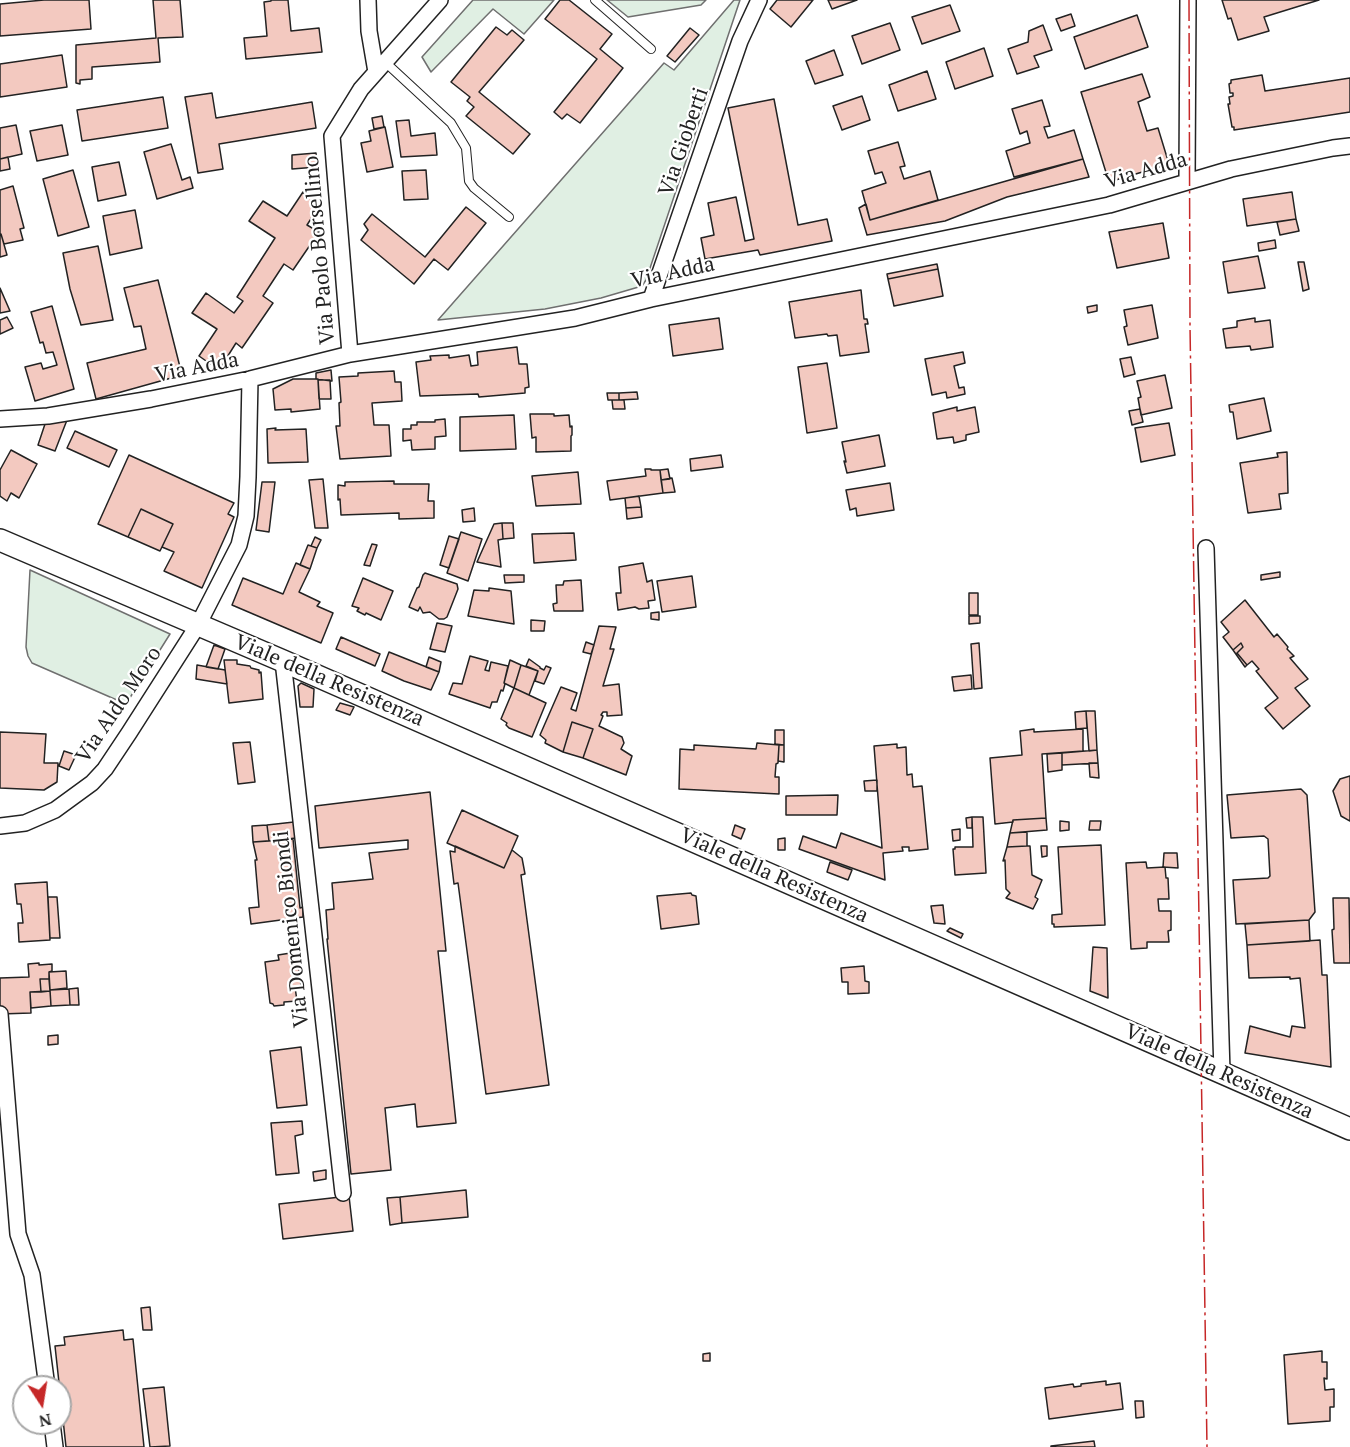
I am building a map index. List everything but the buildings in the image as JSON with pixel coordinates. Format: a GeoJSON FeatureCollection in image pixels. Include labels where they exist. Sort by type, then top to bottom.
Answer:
{"type":"FeatureCollection","features":[{"type":"Feature","properties":{"kind":"main road","name":"Viale della Resistenza"},"geometry":{"type":"LineString","coordinates":[[0,540],[283,661],[1350,1129]]}},
{"type":"Feature","properties":{"kind":"street"},"geometry":{"type":"LineString","coordinates":[[368,0],[369,31],[380,67]]}},
{"type":"Feature","properties":{"kind":"street","name":"Via Paolo Borsellino"},"geometry":{"type":"LineString","coordinates":[[350,354],[332,136],[361,88],[440,0]]}},
{"type":"Feature","properties":{"kind":"street","name":"Via Gioberti"},"geometry":{"type":"LineString","coordinates":[[651,298],[740,41],[759,0]]}},
{"type":"Feature","properties":{"kind":"street"},"geometry":{"type":"LineString","coordinates":[[1187,181],[1188,0]]}},
{"type":"Feature","properties":{"kind":"street","name":"Via Adda"},"geometry":{"type":"LineString","coordinates":[[0,419],[48,416],[151,399],[249,379],[350,354],[575,318],[651,298],[1109,205],[1231,169],[1350,146]]}},
{"type":"Feature","properties":{"kind":"street","name":"Via Aldo Moro"},"geometry":{"type":"LineString","coordinates":[[0,826],[25,823],[55,810],[92,783],[105,769],[198,625],[239,545],[246,516],[249,379]]}},
{"type":"Feature","properties":{"kind":"street"},"geometry":{"type":"LineString","coordinates":[[1206,548],[1222,1072]]}},
{"type":"Feature","properties":{"kind":"street","name":"Via Domenico Biondi"},"geometry":{"type":"LineString","coordinates":[[283,661],[343,1193]]}},
{"type":"Feature","properties":{"kind":"street"},"geometry":{"type":"LineString","coordinates":[[0,1014],[18,1233],[32,1275],[45,1375]]}},
{"type":"Feature","properties":{"kind":"lane"},"geometry":{"type":"LineString","coordinates":[[596,0],[651,50]]}},
{"type":"Feature","properties":{"kind":"lane"},"geometry":{"type":"LineString","coordinates":[[380,67],[451,123],[466,148],[469,181],[474,188],[509,217]]}},
{"type":"Feature","properties":{"kind":"green space"},"geometry":{"type":"Polygon","coordinates":[[[473,0],[554,0],[524,34],[493,9],[431,72],[422,57],[473,0]]]}},
{"type":"Feature","properties":{"kind":"green space"},"geometry":{"type":"Polygon","coordinates":[[[607,0],[706,0],[701,5],[628,17],[607,0]]]}},
{"type":"Feature","properties":{"kind":"green space"},"geometry":{"type":"Polygon","coordinates":[[[734,0],[740,0],[646,280],[642,286],[601,298],[545,309],[438,320],[664,63],[674,70],[734,0]]]}},
{"type":"Feature","properties":{"kind":"green space"},"geometry":{"type":"Polygon","coordinates":[[[30,570],[170,634],[126,704],[32,663],[26,647],[30,570]]]}},
{"type":"Feature","properties":{"kind":"power"},"geometry":{"type":"LineString","coordinates":[[1189,0],[1190,326],[1207,1447]]}}]}
